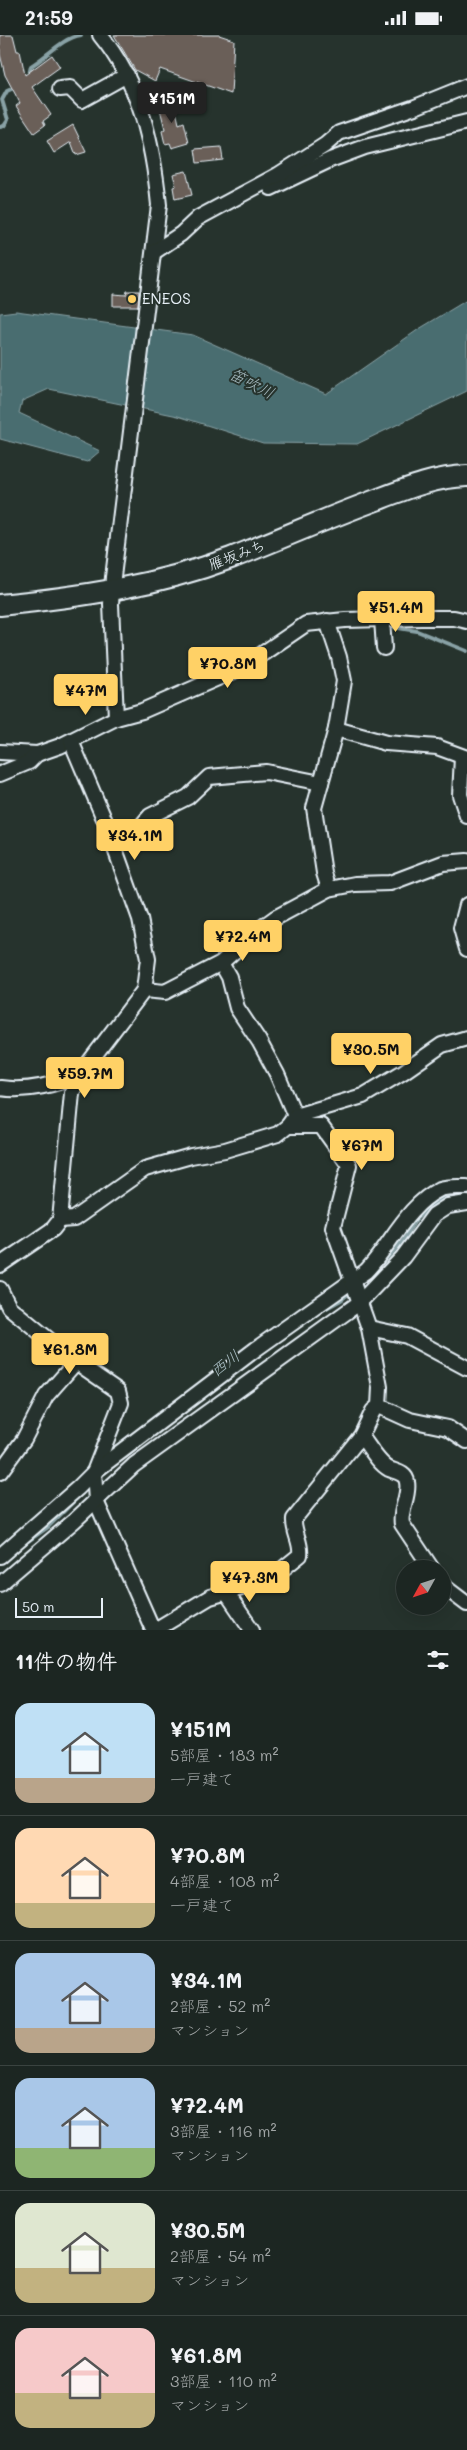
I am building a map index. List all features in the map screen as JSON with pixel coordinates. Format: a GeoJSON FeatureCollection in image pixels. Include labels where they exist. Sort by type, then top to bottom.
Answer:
{"type":"FeatureCollection","features":[{"type":"Feature","properties":{"kind":"highway"},"geometry":{"type":"LineString","coordinates":[[426,482],[467,467]]}},
{"type":"Feature","properties":{"kind":"highway","name":"雁坂みち"},"geometry":{"type":"LineString","coordinates":[[0,605],[112,584],[160,581],[221,561],[311,524],[426,482],[467,476]]}},
{"type":"Feature","properties":{"kind":"street"},"geometry":{"type":"LineString","coordinates":[[104,36],[127,75],[145,122],[155,162],[159,205],[112,584],[116,718]]}},
{"type":"Feature","properties":{"kind":"street"},"geometry":{"type":"LineString","coordinates":[[60,89],[70,89],[82,100],[127,75]]}},
{"type":"Feature","properties":{"kind":"street"},"geometry":{"type":"LineString","coordinates":[[154,252],[198,218],[278,175],[325,145],[339,133],[415,107],[467,86]]}},
{"type":"Feature","properties":{"kind":"street"},"geometry":{"type":"LineString","coordinates":[[181,233],[216,219],[330,160],[365,147],[467,122]]}},
{"type":"Feature","properties":{"kind":"street"},"geometry":{"type":"LineString","coordinates":[[0,752],[36,754],[71,741],[116,718],[142,711],[243,667],[306,625],[327,621],[382,619],[454,618],[467,621]]}},
{"type":"Feature","properties":{"kind":"street"},"geometry":{"type":"LineString","coordinates":[[382,619],[384,647]]}},
{"type":"Feature","properties":{"kind":"street"},"geometry":{"type":"LineString","coordinates":[[327,621],[339,657],[344,681],[336,729],[314,808],[324,873],[329,889]]}},
{"type":"Feature","properties":{"kind":"street"},"geometry":{"type":"LineString","coordinates":[[336,729],[386,743],[438,747],[465,757],[460,795],[467,816]]}},
{"type":"Feature","properties":{"kind":"street"},"geometry":{"type":"LineString","coordinates":[[0,1265],[54,1229],[60,1220],[72,1093],[81,1073],[144,990],[148,959],[140,919],[112,841],[71,741]]}},
{"type":"Feature","properties":{"kind":"street"},"geometry":{"type":"LineString","coordinates":[[0,774],[29,762],[36,754]]}},
{"type":"Feature","properties":{"kind":"street"},"geometry":{"type":"LineString","coordinates":[[112,841],[137,831],[150,816],[188,797],[209,777],[266,772],[321,783]]}},
{"type":"Feature","properties":{"kind":"street"},"geometry":{"type":"LineString","coordinates":[[144,990],[165,992],[220,963],[274,918],[329,889],[356,884],[390,883],[444,863],[467,861]]}},
{"type":"Feature","properties":{"kind":"street"},"geometry":{"type":"LineString","coordinates":[[467,905],[461,928],[467,949]]}},
{"type":"Feature","properties":{"kind":"street"},"geometry":{"type":"LineString","coordinates":[[220,963],[229,977],[237,1008],[259,1041],[277,1075],[292,1121]]}},
{"type":"Feature","properties":{"kind":"street"},"geometry":{"type":"LineString","coordinates":[[60,1220],[74,1219],[145,1169],[278,1134],[292,1121],[363,1096],[403,1073],[442,1045],[467,1039]]}},
{"type":"Feature","properties":{"kind":"street"},"geometry":{"type":"LineString","coordinates":[[0,1088],[9,1090],[60,1083],[81,1073]]}},
{"type":"Feature","properties":{"kind":"street"},"geometry":{"type":"LineString","coordinates":[[0,1289],[9,1307],[76,1362],[118,1391],[121,1403],[94,1472],[96,1501],[154,1630],[210,1597],[269,1580],[300,1555],[301,1549],[294,1529],[294,1519],[361,1436],[373,1411],[379,1406],[380,1387],[369,1327],[333,1227],[349,1165],[321,1126],[292,1121]]}},
{"type":"Feature","properties":{"kind":"street"},"geometry":{"type":"LineString","coordinates":[[0,1556],[94,1472],[366,1271],[380,1257],[412,1211],[427,1198],[440,1189],[467,1187]]}},
{"type":"Feature","properties":{"kind":"street"},"geometry":{"type":"LineString","coordinates":[[0,1583],[96,1501],[134,1465],[359,1303],[403,1257],[434,1215],[448,1206],[467,1203]]}},
{"type":"Feature","properties":{"kind":"street"},"geometry":{"type":"LineString","coordinates":[[369,1327],[406,1336],[467,1368]]}},
{"type":"Feature","properties":{"kind":"street"},"geometry":{"type":"LineString","coordinates":[[0,1472],[24,1439],[46,1396],[76,1362]]}},
{"type":"Feature","properties":{"kind":"street"},"geometry":{"type":"LineString","coordinates":[[379,1406],[410,1420],[448,1428],[467,1441]]}},
{"type":"Feature","properties":{"kind":"street"},"geometry":{"type":"LineString","coordinates":[[361,1436],[387,1468],[402,1474],[406,1478],[408,1484],[401,1518],[402,1524],[426,1560]]}},
{"type":"Feature","properties":{"kind":"street"},"geometry":{"type":"LineString","coordinates":[[226,1592],[252,1630]]}},
{"type":"Feature","properties":{"kind":"street"},"geometry":{"type":"LineString","coordinates":[[451,1592],[467,1604]]}},
{"type":"Feature","properties":{"kind":"water","name":"笛吹川"},"geometry":{"type":"Polygon","coordinates":[[[467,300],[467,391],[357,444],[263,443],[178,416],[49,389],[22,401],[19,413],[100,451],[87,462],[0,439],[0,313],[16,311],[193,335],[326,394],[419,329],[467,300]]]}},
{"type":"Feature","properties":{"kind":"building"},"geometry":{"type":"Polygon","coordinates":[[[0,35],[13,35],[17,51],[20,51],[25,75],[52,55],[60,67],[32,87],[51,115],[43,121],[45,125],[34,133],[16,106],[20,103],[5,75],[0,54],[0,35]]]}},
{"type":"Feature","properties":{"kind":"building"},"geometry":{"type":"Polygon","coordinates":[[[114,35],[219,35],[234,40],[231,94],[160,69],[155,81],[135,70],[114,35]]]}},
{"type":"Feature","properties":{"kind":"building"},"geometry":{"type":"Polygon","coordinates":[[[173,97],[179,124],[184,122],[189,143],[172,148],[170,143],[165,144],[162,131],[165,129],[158,101],[173,97]]]}},
{"type":"Feature","properties":{"kind":"building"},"geometry":{"type":"Polygon","coordinates":[[[73,125],[86,152],[76,155],[71,142],[54,153],[47,141],[73,125]]]}},
{"type":"Feature","properties":{"kind":"building"},"geometry":{"type":"Polygon","coordinates":[[[221,147],[223,160],[197,163],[195,149],[221,147]]]}},
{"type":"Feature","properties":{"kind":"building"},"geometry":{"type":"Polygon","coordinates":[[[186,171],[192,195],[175,199],[173,187],[176,186],[173,174],[186,171]]]}},
{"type":"Feature","properties":{"kind":"building"},"geometry":{"type":"Polygon","coordinates":[[[127,291],[139,291],[138,306],[113,306],[113,294],[126,295],[127,291]]]}},
{"type":"Feature","properties":{"kind":"waterway"},"geometry":{"type":"LineString","coordinates":[[29,75],[31,66],[61,43],[81,35]]}},
{"type":"Feature","properties":{"kind":"waterway"},"geometry":{"type":"LineString","coordinates":[[0,127],[4,126],[8,120],[2,100],[7,91],[16,87]]}},
{"type":"Feature","properties":{"kind":"waterway"},"geometry":{"type":"LineString","coordinates":[[386,626],[417,631],[467,651]]}},
{"type":"Feature","properties":{"kind":"waterway","name":"西川"},"geometry":{"type":"LineString","coordinates":[[378,1267],[402,1242],[416,1219],[441,1198],[467,1195]]}},
{"type":"Feature","properties":{"kind":"waterway","name":"西川"},"geometry":{"type":"LineString","coordinates":[[321,1311],[341,1300],[353,1290]]}},
{"type":"Feature","properties":{"kind":"waterway","name":"西川"},"geometry":{"type":"LineString","coordinates":[[25,1543],[48,1527],[78,1497]]}},
{"type":"Feature","properties":{"kind":"place","name":"ENEOS"},"geometry":{"type":"Point","coordinates":[132,299]}}]}
